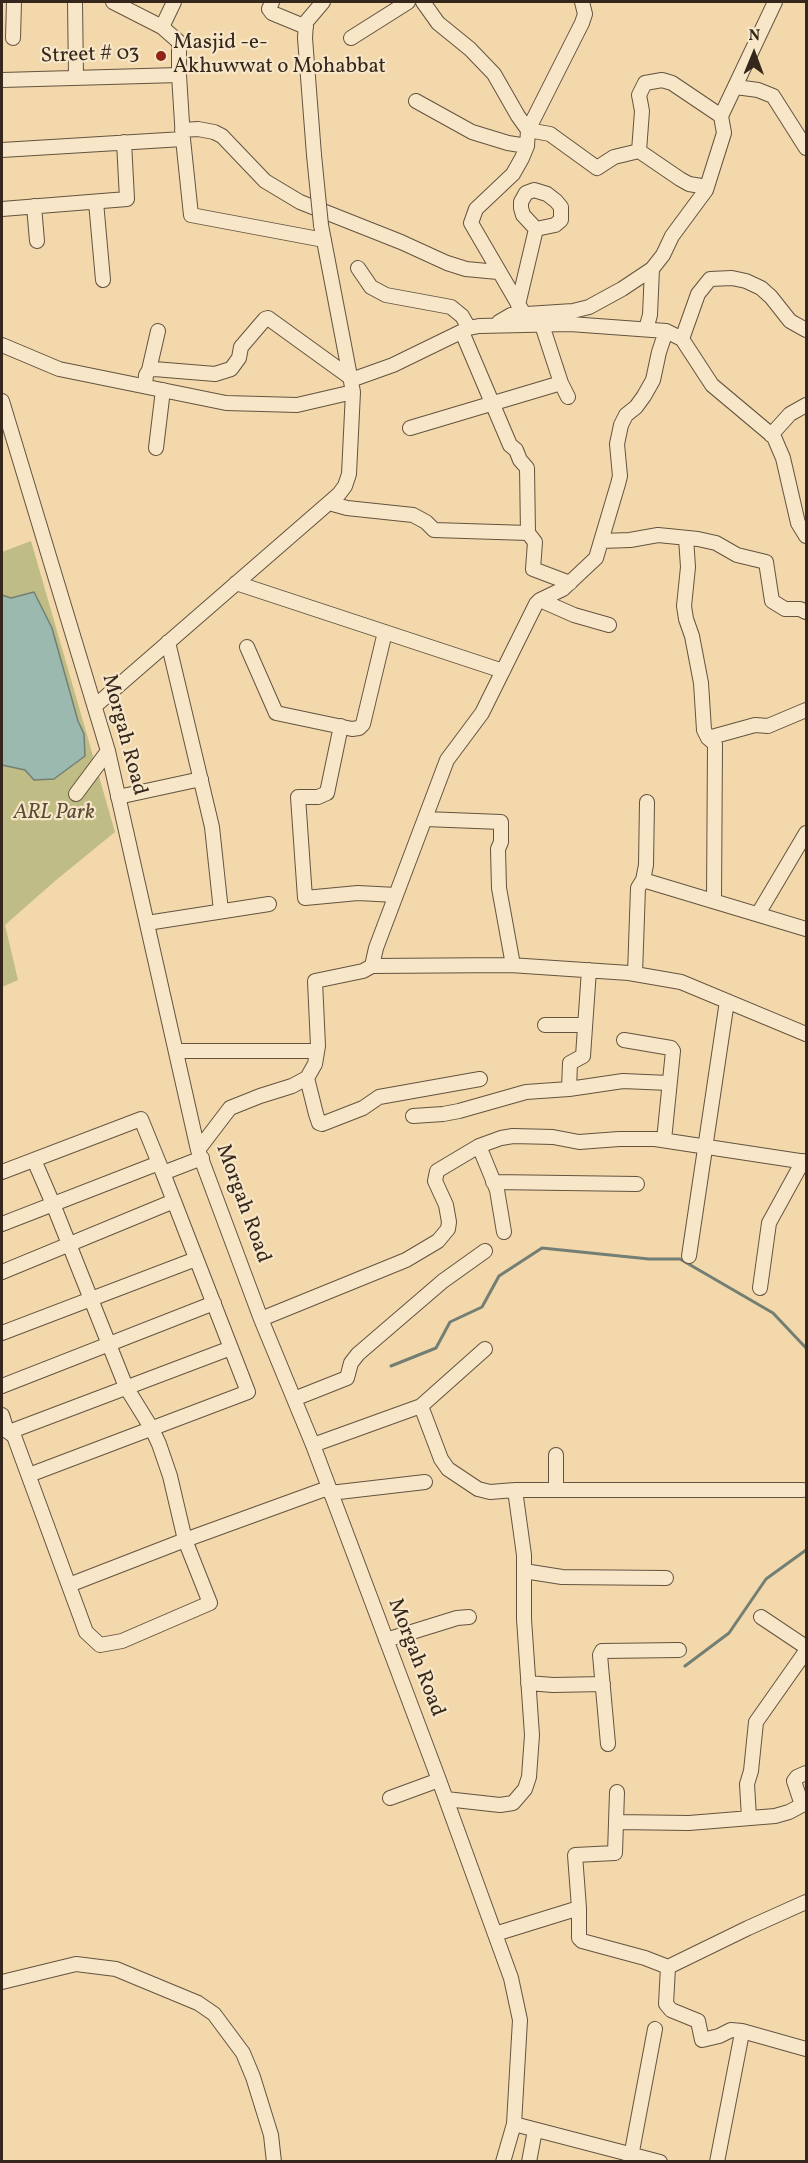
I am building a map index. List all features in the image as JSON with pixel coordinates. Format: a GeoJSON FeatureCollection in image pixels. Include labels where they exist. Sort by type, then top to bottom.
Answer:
{"type":"FeatureCollection","features":[{"type":"Feature","properties":{"kind":"street"},"geometry":{"type":"LineString","coordinates":[[13,38],[14,2]]}},
{"type":"Feature","properties":{"kind":"street"},"geometry":{"type":"LineString","coordinates":[[75,2],[76,77]]}},
{"type":"Feature","properties":{"kind":"street"},"geometry":{"type":"LineString","coordinates":[[113,2],[162,27],[179,42],[183,135],[191,215],[324,240]]}},
{"type":"Feature","properties":{"kind":"street"},"geometry":{"type":"LineString","coordinates":[[162,27],[174,2]]}},
{"type":"Feature","properties":{"kind":"street"},"geometry":{"type":"LineString","coordinates":[[272,2],[269,9],[273,13],[306,27]]}},
{"type":"Feature","properties":{"kind":"street"},"geometry":{"type":"LineString","coordinates":[[95,706],[328,503],[345,486],[349,474],[352,383],[321,225],[305,38],[306,22],[323,2]]}},
{"type":"Feature","properties":{"kind":"street"},"geometry":{"type":"LineString","coordinates":[[351,38],[408,2]]}},
{"type":"Feature","properties":{"kind":"street"},"geometry":{"type":"LineString","coordinates":[[423,2],[438,23],[470,49],[494,74],[528,130],[550,134],[597,168],[614,157],[639,151],[689,184],[707,187]]}},
{"type":"Feature","properties":{"kind":"street"},"geometry":{"type":"LineString","coordinates":[[521,309],[471,223],[483,200],[513,174],[527,146],[528,130],[582,23],[585,14],[582,2]]}},
{"type":"Feature","properties":{"kind":"street"},"geometry":{"type":"LineString","coordinates":[[494,325],[521,309],[573,311],[589,307],[652,268],[707,187],[724,133],[722,116],[775,2]]}},
{"type":"Feature","properties":{"kind":"street","name":"Street # 03"},"geometry":{"type":"LineString","coordinates":[[2,80],[179,75]]}},
{"type":"Feature","properties":{"kind":"street"},"geometry":{"type":"LineString","coordinates":[[639,151],[642,111],[639,94],[645,82],[662,80],[672,83],[722,116]]}},
{"type":"Feature","properties":{"kind":"street"},"geometry":{"type":"LineString","coordinates":[[736,87],[758,90],[773,96],[807,148]]}},
{"type":"Feature","properties":{"kind":"street"},"geometry":{"type":"LineString","coordinates":[[417,101],[472,132],[527,146]]}},
{"type":"Feature","properties":{"kind":"street"},"geometry":{"type":"LineString","coordinates":[[2,150],[124,142],[183,135],[198,129],[214,132],[222,136],[265,181],[300,202],[447,263],[466,269],[498,272]]}},
{"type":"Feature","properties":{"kind":"street"},"geometry":{"type":"LineString","coordinates":[[2,209],[127,199],[124,142]]}},
{"type":"Feature","properties":{"kind":"street"},"geometry":{"type":"LineString","coordinates":[[96,202],[103,280]]}},
{"type":"Feature","properties":{"kind":"street"},"geometry":{"type":"LineString","coordinates":[[34,206],[37,241]]}},
{"type":"Feature","properties":{"kind":"street"},"geometry":{"type":"LineString","coordinates":[[521,309],[536,229]]}},
{"type":"Feature","properties":{"kind":"street"},"geometry":{"type":"LineString","coordinates":[[358,268],[371,287],[386,295],[451,307],[462,316],[465,330],[510,445],[528,468],[528,533],[535,542],[533,569],[570,583]]}},
{"type":"Feature","properties":{"kind":"street"},"geometry":{"type":"LineString","coordinates":[[646,329],[650,315],[652,268]]}},
{"type":"Feature","properties":{"kind":"street"},"geometry":{"type":"LineString","coordinates":[[682,339],[698,294],[710,279],[732,278],[746,281],[760,288],[771,297],[790,321],[807,330]]}},
{"type":"Feature","properties":{"kind":"street"},"geometry":{"type":"LineString","coordinates":[[149,370],[215,374],[231,369],[239,358],[241,347],[268,318],[352,383]]}},
{"type":"Feature","properties":{"kind":"street"},"geometry":{"type":"LineString","coordinates":[[2,345],[58,369],[226,403],[297,405],[393,365],[465,330],[494,325],[570,324],[666,331],[682,339],[712,385],[774,437],[783,458],[798,523],[807,536]]}},
{"type":"Feature","properties":{"kind":"street"},"geometry":{"type":"LineString","coordinates":[[542,326],[568,397]]}},
{"type":"Feature","properties":{"kind":"street"},"geometry":{"type":"LineString","coordinates":[[145,386],[158,331]]}},
{"type":"Feature","properties":{"kind":"street"},"geometry":{"type":"LineString","coordinates":[[372,966],[375,948],[447,760],[482,713],[536,604],[563,589],[596,558],[620,476],[617,444],[621,425],[626,415],[644,396],[653,380],[666,331]]}},
{"type":"Feature","properties":{"kind":"street"},"geometry":{"type":"LineString","coordinates":[[410,428],[561,383]]}},
{"type":"Feature","properties":{"kind":"street"},"geometry":{"type":"LineString","coordinates":[[156,448],[163,390]]}},
{"type":"Feature","properties":{"kind":"street","name":"Morgah Road"},"geometry":{"type":"LineString","coordinates":[[2,401],[108,751],[200,1154],[446,1798],[516,1998],[520,2020],[514,2124],[503,2162]]}},
{"type":"Feature","properties":{"kind":"street"},"geometry":{"type":"LineString","coordinates":[[771,435],[790,414],[807,405]]}},
{"type":"Feature","properties":{"kind":"street"},"geometry":{"type":"LineString","coordinates":[[328,503],[347,508],[413,515],[426,522],[434,530],[528,533]]}},
{"type":"Feature","properties":{"kind":"street"},"geometry":{"type":"LineString","coordinates":[[601,541],[630,540],[658,535],[716,543],[737,555],[766,562],[772,601],[785,609],[800,609],[807,612]]}},
{"type":"Feature","properties":{"kind":"street"},"geometry":{"type":"LineString","coordinates":[[686,538],[688,575],[684,606],[701,683],[704,730],[715,744],[714,900]]}},
{"type":"Feature","properties":{"kind":"street"},"geometry":{"type":"LineString","coordinates":[[236,583],[503,671]]}},
{"type":"Feature","properties":{"kind":"street"},"geometry":{"type":"LineString","coordinates":[[540,600],[574,615],[609,625]]}},
{"type":"Feature","properties":{"kind":"street"},"geometry":{"type":"LineString","coordinates":[[247,647],[276,713],[359,728],[363,724],[386,632]]}},
{"type":"Feature","properties":{"kind":"street"},"geometry":{"type":"LineString","coordinates":[[168,642],[212,826],[221,911]]}},
{"type":"Feature","properties":{"kind":"street"},"geometry":{"type":"LineString","coordinates":[[708,738],[755,725],[768,726],[807,710]]}},
{"type":"Feature","properties":{"kind":"street"},"geometry":{"type":"LineString","coordinates":[[341,726],[327,793],[318,796],[297,796],[305,898],[358,893],[396,895]]}},
{"type":"Feature","properties":{"kind":"street"},"geometry":{"type":"LineString","coordinates":[[76,794],[108,751]]}},
{"type":"Feature","properties":{"kind":"street"},"geometry":{"type":"LineString","coordinates":[[118,797],[201,779]]}},
{"type":"Feature","properties":{"kind":"street"},"geometry":{"type":"LineString","coordinates":[[635,974],[638,888],[643,880],[646,865],[647,802]]}},
{"type":"Feature","properties":{"kind":"street"},"geometry":{"type":"LineString","coordinates":[[425,819],[501,822],[501,842],[498,849],[499,888],[513,965]]}},
{"type":"Feature","properties":{"kind":"street"},"geometry":{"type":"LineString","coordinates":[[758,914],[807,833]]}},
{"type":"Feature","properties":{"kind":"street"},"geometry":{"type":"LineString","coordinates":[[643,880],[807,929]]}},
{"type":"Feature","properties":{"kind":"street"},"geometry":{"type":"LineString","coordinates":[[147,923],[269,904]]}},
{"type":"Feature","properties":{"kind":"street"},"geometry":{"type":"LineString","coordinates":[[2,1224],[200,1154],[230,1108],[308,1078],[315,1064],[317,1051],[315,981],[363,971],[372,966],[513,965],[635,974],[681,982],[807,1034]]}},
{"type":"Feature","properties":{"kind":"street"},"geometry":{"type":"LineString","coordinates":[[569,1089],[570,1063],[583,1056],[589,970]]}},
{"type":"Feature","properties":{"kind":"street"},"geometry":{"type":"LineString","coordinates":[[689,1256],[726,1001]]}},
{"type":"Feature","properties":{"kind":"street"},"geometry":{"type":"LineString","coordinates":[[545,1025],[585,1025]]}},
{"type":"Feature","properties":{"kind":"street"},"geometry":{"type":"LineString","coordinates":[[624,1040],[671,1048],[663,1140]]}},
{"type":"Feature","properties":{"kind":"street"},"geometry":{"type":"LineString","coordinates":[[176,1051],[317,1051]]}},
{"type":"Feature","properties":{"kind":"street"},"geometry":{"type":"LineString","coordinates":[[308,1078],[316,1114],[322,1124],[363,1108],[380,1097],[480,1078]]}},
{"type":"Feature","properties":{"kind":"street"},"geometry":{"type":"LineString","coordinates":[[413,1116],[459,1111],[526,1092],[569,1089],[623,1081],[669,1083]]}},
{"type":"Feature","properties":{"kind":"street"},"geometry":{"type":"LineString","coordinates":[[2,1172],[141,1119],[248,1392],[29,1475]]}},
{"type":"Feature","properties":{"kind":"street"},"geometry":{"type":"LineString","coordinates":[[261,1318],[406,1260],[438,1241],[448,1228],[449,1215],[435,1176],[437,1171],[479,1146],[513,1136],[553,1137],[579,1142],[619,1139],[663,1140],[805,1162],[769,1222],[760,1288]]}},
{"type":"Feature","properties":{"kind":"street"},"geometry":{"type":"LineString","coordinates":[[479,1146],[497,1190],[504,1232]]}},
{"type":"Feature","properties":{"kind":"street"},"geometry":{"type":"LineString","coordinates":[[2,1415],[7,1431],[15,1436],[86,1632],[100,1645],[122,1641],[210,1603],[185,1540],[170,1476],[152,1429],[126,1387],[54,1204],[34,1160]]}},
{"type":"Feature","properties":{"kind":"street"},"geometry":{"type":"LineString","coordinates":[[493,1182],[638,1184]]}},
{"type":"Feature","properties":{"kind":"street"},"geometry":{"type":"LineString","coordinates":[[2,1272],[174,1201]]}},
{"type":"Feature","properties":{"kind":"street"},"geometry":{"type":"LineString","coordinates":[[294,1400],[347,1378],[351,1364],[358,1354],[443,1281],[485,1251]]}},
{"type":"Feature","properties":{"kind":"street"},"geometry":{"type":"LineString","coordinates":[[2,1334],[196,1259]]}},
{"type":"Feature","properties":{"kind":"street"},"geometry":{"type":"LineString","coordinates":[[2,1386],[214,1303]]}},
{"type":"Feature","properties":{"kind":"street"},"geometry":{"type":"LineString","coordinates":[[9,1432],[231,1348]]}},
{"type":"Feature","properties":{"kind":"street"},"geometry":{"type":"LineString","coordinates":[[313,1445],[421,1406],[485,1349]]}},
{"type":"Feature","properties":{"kind":"street"},"geometry":{"type":"LineString","coordinates":[[421,1406],[447,1469],[478,1489],[490,1492],[515,1490],[803,1490]]}},
{"type":"Feature","properties":{"kind":"street"},"geometry":{"type":"LineString","coordinates":[[556,1455],[556,1490]]}},
{"type":"Feature","properties":{"kind":"street"},"geometry":{"type":"LineString","coordinates":[[69,1585],[185,1540],[329,1490],[424,1482]]}},
{"type":"Feature","properties":{"kind":"street"},"geometry":{"type":"LineString","coordinates":[[446,1798],[500,1805],[513,1803],[525,1790],[531,1767],[524,1619],[524,1551],[515,1490]]}},
{"type":"Feature","properties":{"kind":"street"},"geometry":{"type":"LineString","coordinates":[[524,1571],[562,1577],[666,1578]]}},
{"type":"Feature","properties":{"kind":"street"},"geometry":{"type":"LineString","coordinates":[[386,1640],[457,1618],[469,1617]]}},
{"type":"Feature","properties":{"kind":"street"},"geometry":{"type":"LineString","coordinates":[[761,1617],[807,1647]]}},
{"type":"Feature","properties":{"kind":"street"},"geometry":{"type":"LineString","coordinates":[[608,1744],[600,1655],[602,1651],[680,1650]]}},
{"type":"Feature","properties":{"kind":"street"},"geometry":{"type":"LineString","coordinates":[[749,1818],[747,1784],[751,1771],[756,1722],[807,1651]]}},
{"type":"Feature","properties":{"kind":"street"},"geometry":{"type":"LineString","coordinates":[[528,1683],[603,1684]]}},
{"type":"Feature","properties":{"kind":"street"},"geometry":{"type":"LineString","coordinates":[[616,1822],[689,1823],[775,1816],[802,1806],[794,1781],[797,1777],[807,1773]]}},
{"type":"Feature","properties":{"kind":"street"},"geometry":{"type":"LineString","coordinates":[[390,1798],[439,1780]]}},
{"type":"Feature","properties":{"kind":"street"},"geometry":{"type":"LineString","coordinates":[[617,1792],[615,1853],[575,1855],[579,1938],[582,1941],[645,1958],[668,1967],[807,1902]]}},
{"type":"Feature","properties":{"kind":"street"},"geometry":{"type":"LineString","coordinates":[[495,1934],[579,1908]]}},
{"type":"Feature","properties":{"kind":"street"},"geometry":{"type":"LineString","coordinates":[[2,1983],[76,1965],[116,1969],[198,2002],[214,2014],[243,2053],[254,2077],[271,2135],[274,2162]]}},
{"type":"Feature","properties":{"kind":"street"},"geometry":{"type":"LineString","coordinates":[[668,1967],[666,2004],[671,2010],[698,2021],[702,2040],[705,2041],[731,2030],[807,2049]]}},
{"type":"Feature","properties":{"kind":"street"},"geometry":{"type":"LineString","coordinates":[[631,2159],[655,2029]]}},
{"type":"Feature","properties":{"kind":"street"},"geometry":{"type":"LineString","coordinates":[[717,2162],[741,2038]]}},
{"type":"Feature","properties":{"kind":"street"},"geometry":{"type":"LineString","coordinates":[[514,2124],[631,2159],[660,2162]]}},
{"type":"Feature","properties":{"kind":"street"},"geometry":{"type":"LineString","coordinates":[[529,2162],[535,2130]]}},
{"type":"Feature","properties":{"kind":"green space","name":"ARL Park"},"geometry":{"type":"Polygon","coordinates":[[[31,541],[115,832],[5,925],[18,980],[2,987],[2,552],[31,541]]]}},
{"type":"Feature","properties":{"kind":"water"},"geometry":{"type":"Polygon","coordinates":[[[34,592],[52,628],[78,721],[84,734],[85,756],[54,779],[34,780],[25,770],[2,765],[2,595],[11,598],[34,592]]]}},
{"type":"Feature","properties":{"kind":"waterway"},"geometry":{"type":"LineString","coordinates":[[391,1366],[436,1348],[450,1322],[482,1307],[499,1276],[542,1248],[649,1259],[680,1259],[773,1313],[806,1348]]}},
{"type":"Feature","properties":{"kind":"waterway"},"geometry":{"type":"LineString","coordinates":[[685,1666],[729,1633],[766,1579],[806,1550]]}},
{"type":"Feature","properties":{"kind":"place","name":"Masjid -e- Akhuwwat o Mohabbat"},"geometry":{"type":"Point","coordinates":[161,56]}}]}
